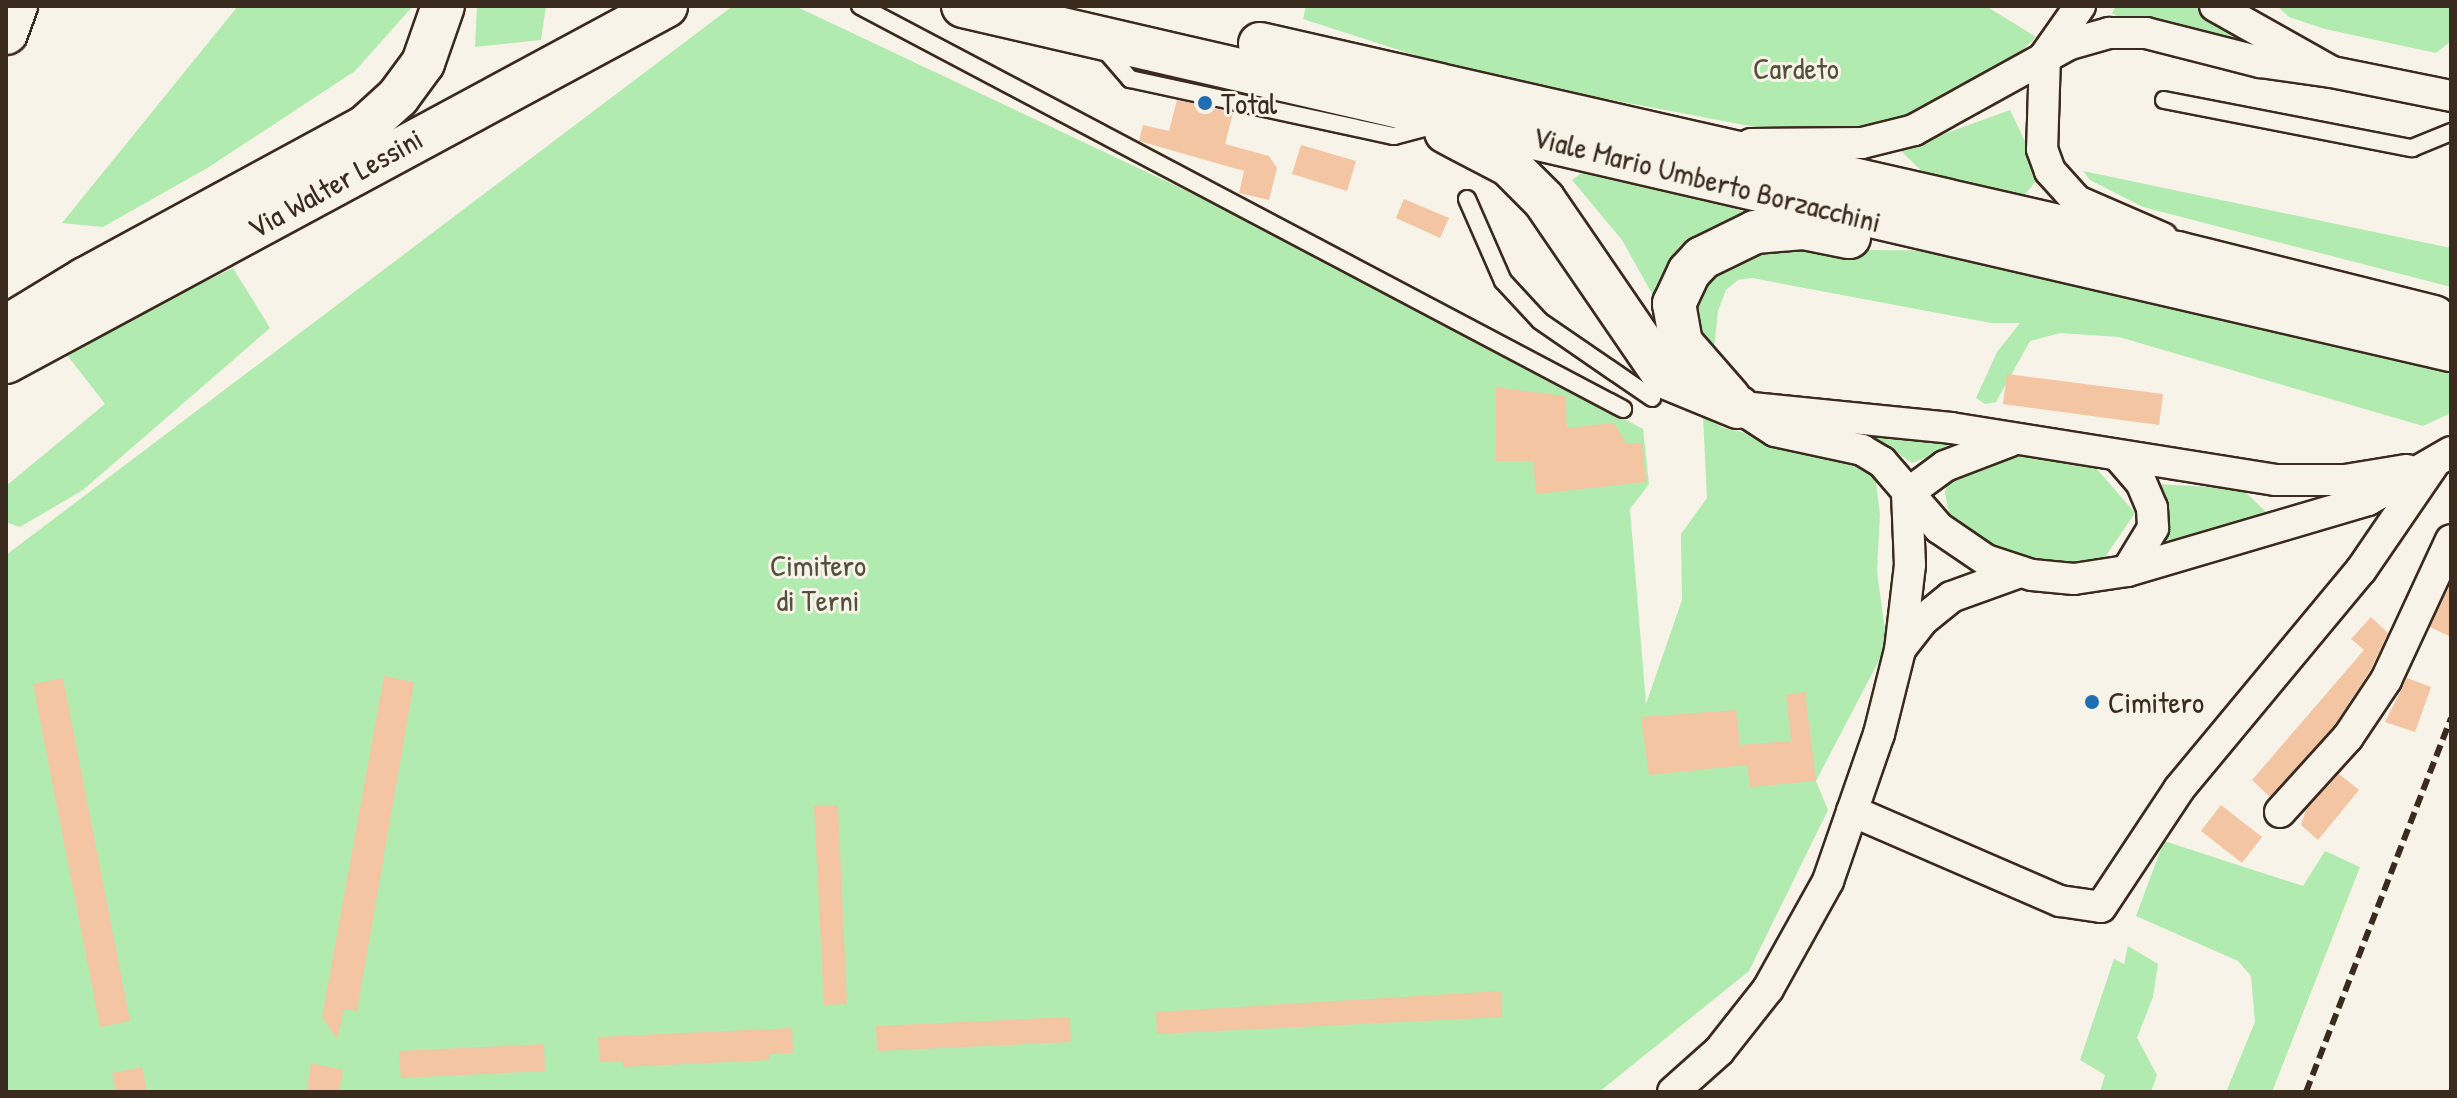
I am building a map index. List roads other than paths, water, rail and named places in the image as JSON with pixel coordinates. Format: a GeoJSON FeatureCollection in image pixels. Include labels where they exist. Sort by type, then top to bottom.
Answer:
{"type":"FeatureCollection","features":[{"type":"Feature","properties":{"kind":"main road"},"geometry":{"type":"LineString","coordinates":[[6,33],[16,6]]}},
{"type":"Feature","properties":{"kind":"main road","name":"Via Walter Lessini"},"geometry":{"type":"LineString","coordinates":[[6,327],[85,279],[365,127],[398,97],[423,63],[443,6]]}},
{"type":"Feature","properties":{"kind":"main road","name":"Via Walter Lessini"},"geometry":{"type":"LineString","coordinates":[[6,362],[666,6]]}},
{"type":"Feature","properties":{"kind":"main road","name":"Viale Mario Umberto Borzacchini"},"geometry":{"type":"LineString","coordinates":[[963,6],[1093,21],[1701,144],[2177,253],[2449,340]]}},
{"type":"Feature","properties":{"kind":"main road","name":"Viale Mario Umberto Borzacchini"},"geometry":{"type":"LineString","coordinates":[[1093,21],[1307,100],[1395,105],[1940,235],[2449,340]]}},
{"type":"Feature","properties":{"kind":"main road"},"geometry":{"type":"LineString","coordinates":[[1395,105],[1509,165],[1544,200],[1665,377],[1738,407]]}},
{"type":"Feature","properties":{"kind":"main road"},"geometry":{"type":"LineString","coordinates":[[1738,407],[1703,374],[1681,343],[1674,304],[1702,258],[1755,232],[1803,228],[1894,245],[1940,235]]}},
{"type":"Feature","properties":{"kind":"street"},"geometry":{"type":"LineString","coordinates":[[2080,6],[2045,56],[2042,149],[2050,171],[2077,201],[2141,225],[2177,253]]}},
{"type":"Feature","properties":{"kind":"street"},"geometry":{"type":"LineString","coordinates":[[2215,6],[2332,72]]}},
{"type":"Feature","properties":{"kind":"street"},"geometry":{"type":"LineString","coordinates":[[1701,144],[1862,143],[1951,114],[2045,56],[2109,33],[2146,33],[2260,62],[2332,72],[2451,96]]}},
{"type":"Feature","properties":{"kind":"street"},"geometry":{"type":"LineString","coordinates":[[1738,407],[1951,428],[2010,441],[2275,480],[2345,480],[2442,459]]}},
{"type":"Feature","properties":{"kind":"street"},"geometry":{"type":"LineString","coordinates":[[1738,407],[1775,431],[1862,450],[1882,462],[1939,528],[1986,560],[2020,572],[2074,579],[2127,571],[2368,500],[2442,459]]}},
{"type":"Feature","properties":{"kind":"street"},"geometry":{"type":"LineString","coordinates":[[1907,494],[1945,466],[2010,441]]}},
{"type":"Feature","properties":{"kind":"street"},"geometry":{"type":"LineString","coordinates":[[2119,457],[2141,482],[2152,508],[2153,528],[2127,571]]}},
{"type":"Feature","properties":{"kind":"street"},"geometry":{"type":"LineString","coordinates":[[1852,811],[2060,901],[2101,907],[2179,789],[2361,570],[2442,459]]}},
{"type":"Feature","properties":{"kind":"street"},"geometry":{"type":"LineString","coordinates":[[1673,1092],[1719,1051],[1768,989],[1828,881],[1879,734],[1900,650],[1910,565],[1907,494]]}},
{"type":"Feature","properties":{"kind":"street"},"geometry":{"type":"LineString","coordinates":[[2280,812],[2348,737],[2386,680],[2451,540]]}},
{"type":"Feature","properties":{"kind":"street"},"geometry":{"type":"LineString","coordinates":[[1900,650],[1924,619],[1951,597],[2020,572]]}},
{"type":"Feature","properties":{"kind":"lane"},"geometry":{"type":"LineString","coordinates":[[860,6],[1623,409]]}},
{"type":"Feature","properties":{"kind":"lane"},"geometry":{"type":"LineString","coordinates":[[1307,100],[1394,136],[1435,126]]}},
{"type":"Feature","properties":{"kind":"lane"},"geometry":{"type":"LineString","coordinates":[[2164,100],[2412,148],[2451,132]]}},
{"type":"Feature","properties":{"kind":"lane"},"geometry":{"type":"LineString","coordinates":[[1467,199],[1503,281],[1540,321],[1652,398]]}},
{"type":"Feature","properties":{"kind":"railway"},"geometry":{"type":"LineString","coordinates":[[2306,1092],[2451,718]]}},
{"type":"Feature","properties":{"kind":"place","name":"Total"},"geometry":{"type":"Point","coordinates":[1205,103]}},
{"type":"Feature","properties":{"kind":"place","name":"Cimitero"},"geometry":{"type":"Point","coordinates":[2092,702]}},
{"type":"Feature","properties":{"kind":"park label","name":"Cardeto"},"geometry":{"type":"Point","coordinates":[1796,68]}},
{"type":"Feature","properties":{"kind":"park label","name":"Cimitero di Terni"},"geometry":{"type":"Point","coordinates":[818,582]}}]}
